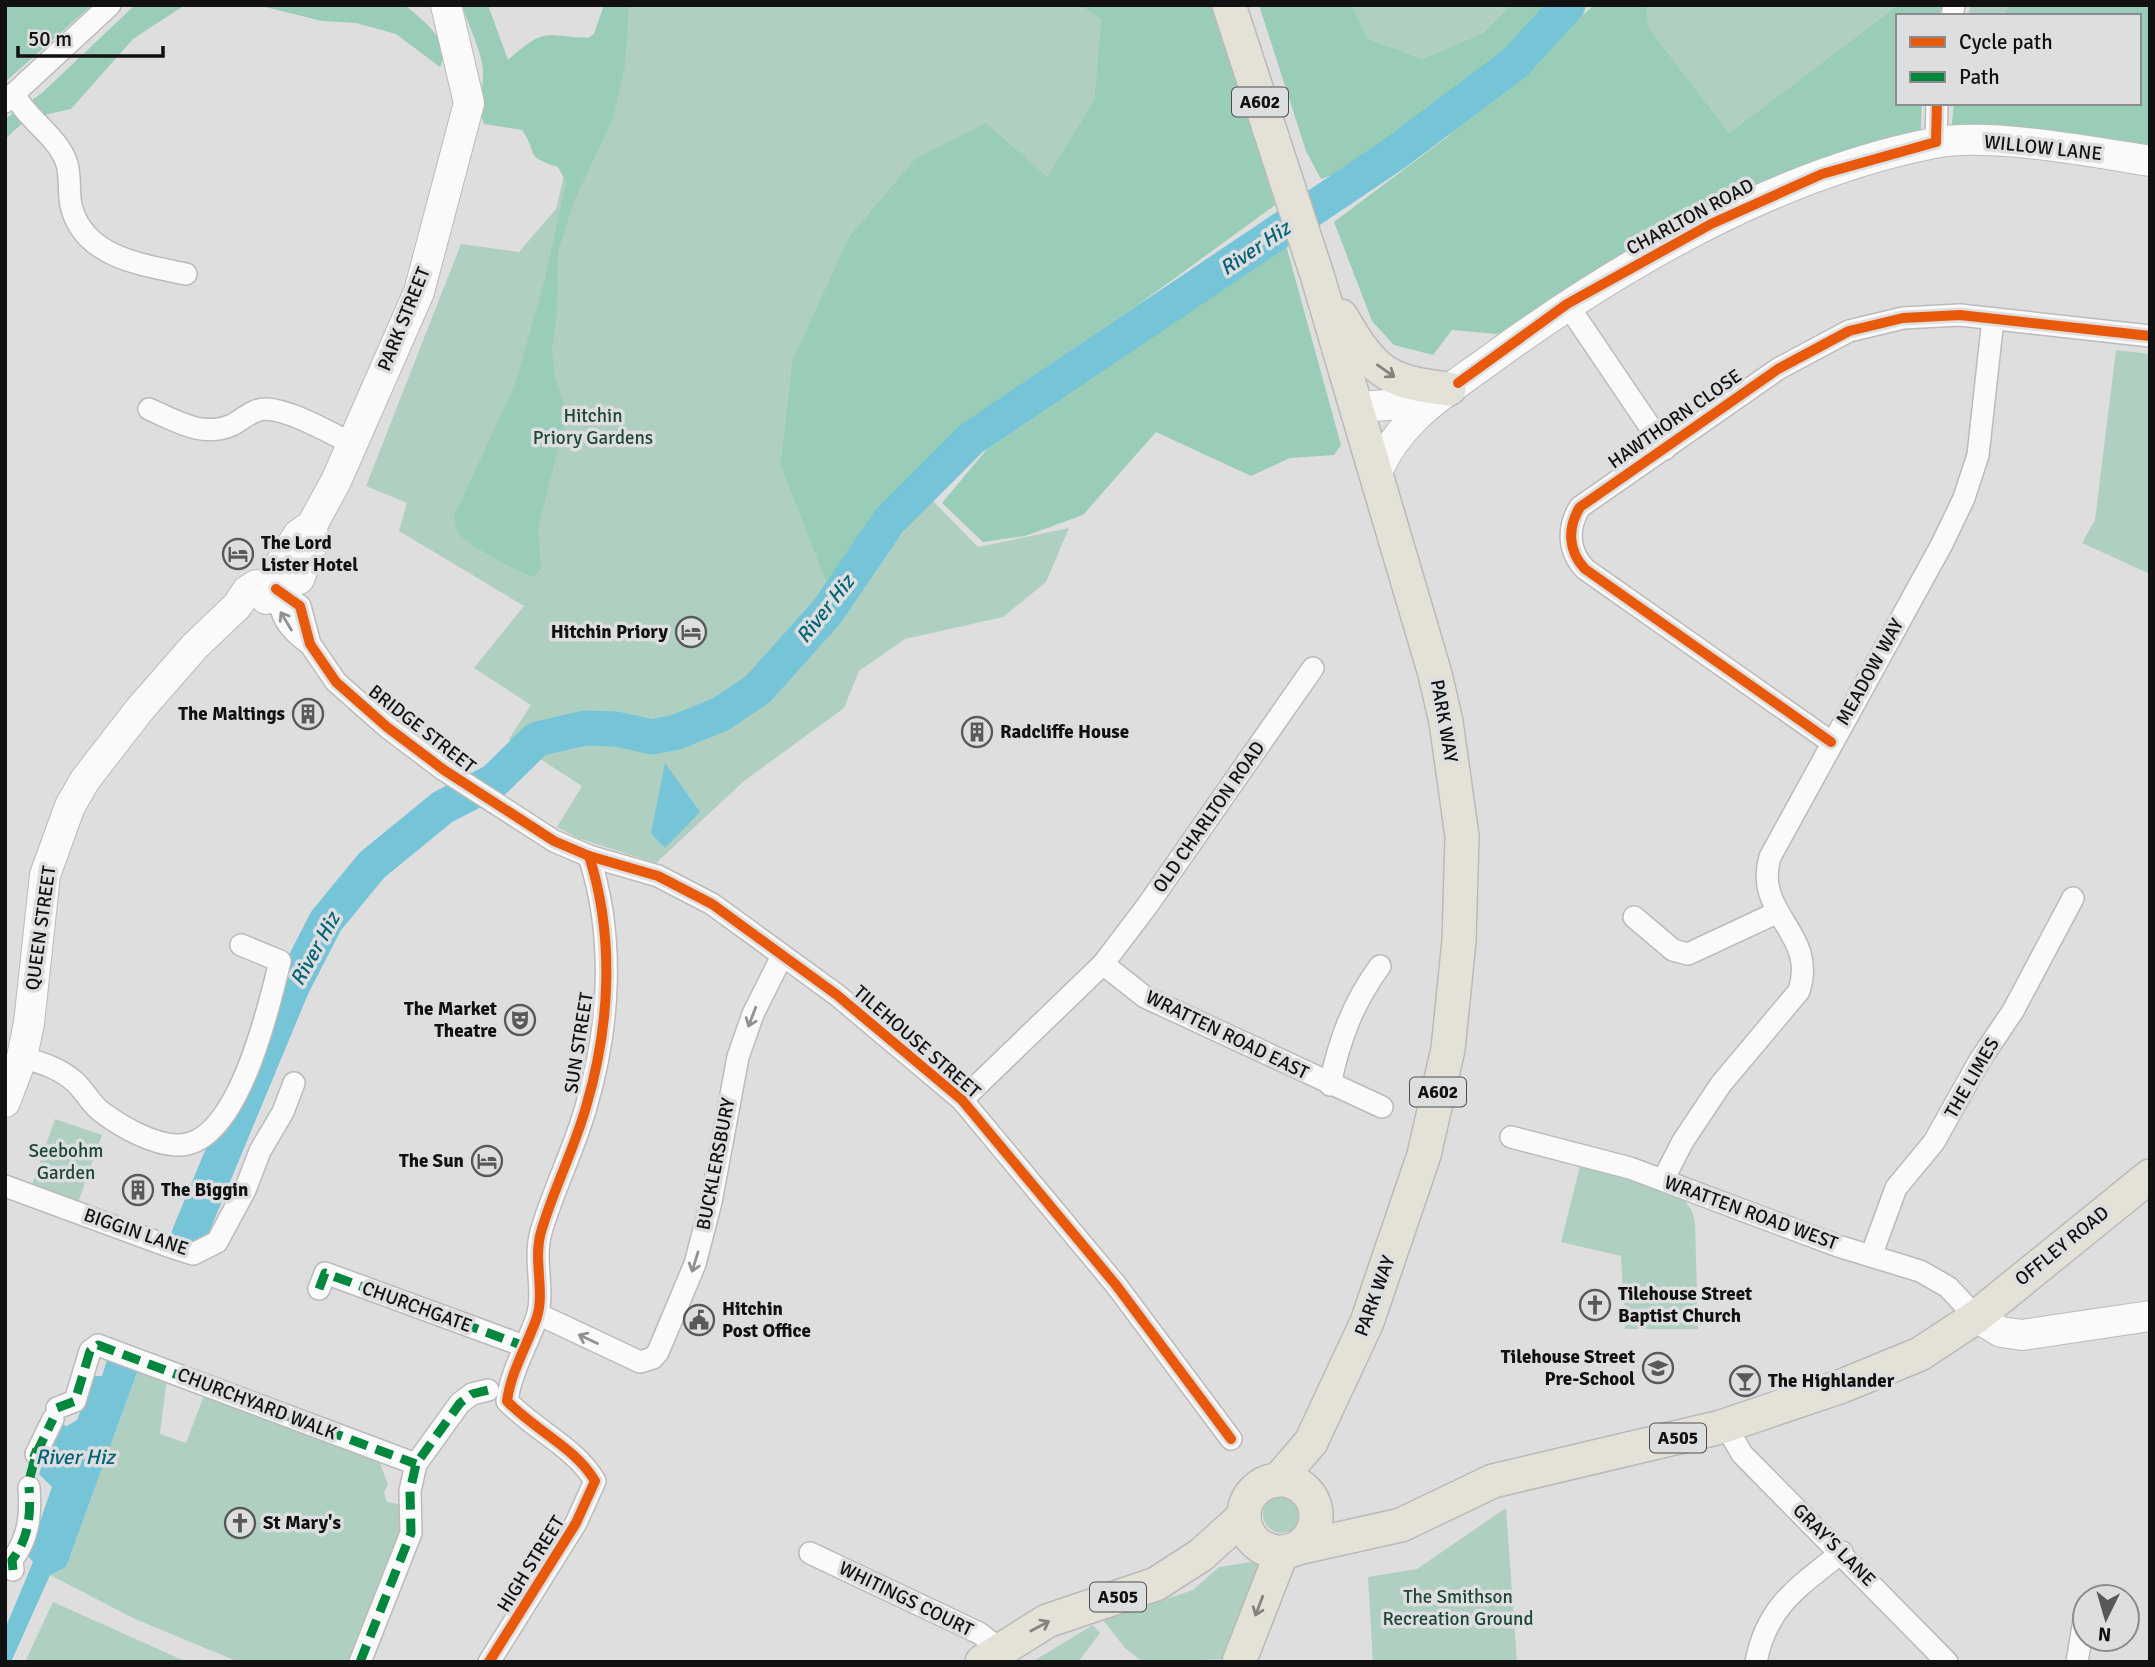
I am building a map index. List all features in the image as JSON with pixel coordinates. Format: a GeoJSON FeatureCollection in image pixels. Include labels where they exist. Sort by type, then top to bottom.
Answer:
{"type":"FeatureCollection","features":[{"type":"Feature","properties":{"kind":"main road","name":"PARK STREET"},"geometry":{"type":"LineString","coordinates":[[276,589],[281,563],[298,535],[312,525],[353,444],[419,292],[469,103],[446,5]]}},
{"type":"Feature","properties":{"kind":"main road","name":"PARK WAY"},"geometry":{"type":"LineString","coordinates":[[1229,5],[1314,266],[1435,674],[1446,722],[1462,836],[1459,942],[1448,1049],[1424,1155],[1367,1322],[1311,1442],[1279,1479]]}},
{"type":"Feature","properties":{"kind":"main road","name":"WILLOW LANE"},"geometry":{"type":"LineString","coordinates":[[1936,142],[2015,144],[2150,161]]}},
{"type":"Feature","properties":{"kind":"main road","name":"CHARLTON ROAD"},"geometry":{"type":"LineString","coordinates":[[1377,472],[1396,436],[1440,395],[1567,304],[1711,224],[1765,198],[1822,174],[1936,142]]}},
{"type":"Feature","properties":{"kind":"main road"},"geometry":{"type":"LineString","coordinates":[[1314,266],[1370,359],[1388,374],[1440,395]]}},
{"type":"Feature","properties":{"kind":"main road"},"geometry":{"type":"LineString","coordinates":[[1357,407],[1440,395]]}},
{"type":"Feature","properties":{"kind":"main road","name":"QUEEN STREET"},"geometry":{"type":"LineString","coordinates":[[5,1102],[22,1057],[45,875],[70,806],[85,780],[140,709],[195,646],[237,606],[260,605],[276,589]]}},
{"type":"Feature","properties":{"kind":"main road","name":"OFFLEY ROAD"},"geometry":{"type":"LineString","coordinates":[[1976,1317],[2150,1176]]}},
{"type":"Feature","properties":{"kind":"main road"},"geometry":{"type":"LineString","coordinates":[[1976,1317],[2001,1332],[2022,1335],[2150,1315]]}},
{"type":"Feature","properties":{"kind":"main road","name":"A505"},"geometry":{"type":"LineString","coordinates":[[1290,1550],[1415,1520],[1493,1481],[1726,1426],[1842,1387],[1920,1354],[1976,1317]]}},
{"type":"Feature","properties":{"kind":"main road","name":"PARK WAY"},"geometry":{"type":"LineString","coordinates":[[1311,1442],[1314,1503]]}},
{"type":"Feature","properties":{"kind":"main road"},"geometry":{"type":"LineString","coordinates":[[1290,1550],[1261,1546],[1245,1529],[1244,1516],[1252,1494],[1265,1483],[1279,1479],[1302,1487],[1314,1503],[1346,1525],[1371,1531]]}},
{"type":"Feature","properties":{"kind":"main road"},"geometry":{"type":"LineString","coordinates":[[1239,1662],[1290,1550],[1315,1529],[1314,1503]]}},
{"type":"Feature","properties":{"kind":"main road","name":"A505"},"geometry":{"type":"LineString","coordinates":[[991,1655],[1046,1621],[1156,1584],[1201,1555],[1244,1516]]}},
{"type":"Feature","properties":{"kind":"street"},"geometry":{"type":"LineString","coordinates":[[110,5],[9,98],[66,161],[71,207],[82,230],[92,242],[119,258],[186,274]]}},
{"type":"Feature","properties":{"kind":"street"},"geometry":{"type":"LineString","coordinates":[[1936,142],[1937,105]]}},
{"type":"Feature","properties":{"kind":"street","name":"HAWTHORN CLOSE"},"geometry":{"type":"LineString","coordinates":[[1567,304],[1665,449]]}},
{"type":"Feature","properties":{"kind":"street","name":"HAWTHORN CLOSE"},"geometry":{"type":"LineString","coordinates":[[1832,743],[1585,569],[1573,551],[1572,531],[1580,508],[1778,369],[1849,331],[1879,322],[1923,316],[1993,319],[2150,336]]}},
{"type":"Feature","properties":{"kind":"street","name":"MEADOW WAY"},"geometry":{"type":"LineString","coordinates":[[1662,1180],[1683,1141],[1721,1084],[1799,991],[1804,972],[1803,954],[1792,932],[1776,913],[1767,885],[1770,857],[1942,544],[1964,498],[1978,455],[1993,319]]}},
{"type":"Feature","properties":{"kind":"street"},"geometry":{"type":"LineString","coordinates":[[149,409],[192,429],[219,430],[251,413],[276,411],[353,444]]}},
{"type":"Feature","properties":{"kind":"street","name":"BRIDGE STREET"},"geometry":{"type":"LineString","coordinates":[[276,589],[281,616],[293,633],[310,644],[336,682],[387,727],[486,799],[554,841],[589,856]]}},
{"type":"Feature","properties":{"kind":"street","name":"OLD CHARLTON ROAD"},"geometry":{"type":"LineString","coordinates":[[1103,964],[1146,908],[1313,668]]}},
{"type":"Feature","properties":{"kind":"street","name":"TILEHOUSE STREET"},"geometry":{"type":"LineString","coordinates":[[589,856],[658,876],[712,904],[837,995],[962,1100],[1116,1285],[1231,1439]]}},
{"type":"Feature","properties":{"kind":"street","name":"SUN STREET"},"geometry":{"type":"LineString","coordinates":[[538,1314],[536,1258],[540,1234],[586,1110],[595,1074],[605,1004],[606,931],[600,891],[589,856]]}},
{"type":"Feature","properties":{"kind":"street","name":"THE LIMES"},"geometry":{"type":"LineString","coordinates":[[1871,1256],[1896,1188],[1934,1142],[1980,1060],[2012,1011],[2073,898]]}},
{"type":"Feature","properties":{"kind":"street"},"geometry":{"type":"LineString","coordinates":[[1634,917],[1673,950],[1688,954],[1776,913]]}},
{"type":"Feature","properties":{"kind":"street"},"geometry":{"type":"LineString","coordinates":[[22,1057],[67,1076],[104,1114],[150,1139],[177,1145],[194,1142],[231,1107],[257,1046],[280,961],[241,945]]}},
{"type":"Feature","properties":{"kind":"street","name":"BUCKLERSBURY"},"geometry":{"type":"LineString","coordinates":[[538,1314],[640,1362],[648,1360],[658,1352],[695,1264],[711,1202],[738,1057],[752,1014],[782,956]]}},
{"type":"Feature","properties":{"kind":"street"},"geometry":{"type":"LineString","coordinates":[[962,1100],[1103,964]]}},
{"type":"Feature","properties":{"kind":"street","name":"WRATTEN ROAD EAST"},"geometry":{"type":"LineString","coordinates":[[1103,964],[1145,997],[1382,1107]]}},
{"type":"Feature","properties":{"kind":"street"},"geometry":{"type":"LineString","coordinates":[[1330,1085],[1339,1043],[1360,993],[1380,966]]}},
{"type":"Feature","properties":{"kind":"street","name":"BIGGIN LANE"},"geometry":{"type":"LineString","coordinates":[[5,1186],[193,1254],[217,1242],[245,1190],[260,1151],[283,1112],[293,1083]]}},
{"type":"Feature","properties":{"kind":"street","name":"WRATTEN ROAD WEST"},"geometry":{"type":"LineString","coordinates":[[1511,1137],[1630,1168],[1725,1206],[1929,1275],[1948,1287],[1976,1317]]}},
{"type":"Feature","properties":{"kind":"street","name":"CHURCHGATE"},"geometry":{"type":"LineString","coordinates":[[319,1289],[326,1273],[524,1346]]}},
{"type":"Feature","properties":{"kind":"street"},"geometry":{"type":"LineString","coordinates":[[524,1346],[538,1314]]}},
{"type":"Feature","properties":{"kind":"street","name":"HIGH STREET"},"geometry":{"type":"LineString","coordinates":[[489,1662],[576,1523],[595,1481],[585,1464],[524,1420],[507,1402],[510,1382],[524,1346]]}},
{"type":"Feature","properties":{"kind":"street","name":"CHURCHYARD WALK"},"geometry":{"type":"LineString","coordinates":[[13,1570],[12,1560],[23,1545],[31,1511],[30,1482],[34,1453],[55,1413],[75,1401],[90,1351],[106,1348],[416,1464]]}},
{"type":"Feature","properties":{"kind":"street"},"geometry":{"type":"LineString","coordinates":[[360,1662],[411,1533],[410,1491],[416,1464],[460,1403],[472,1394],[488,1390]]}},
{"type":"Feature","properties":{"kind":"street","name":"GRAY'S LANE"},"geometry":{"type":"LineString","coordinates":[[1726,1426],[1742,1454],[1842,1552],[1947,1662]]}},
{"type":"Feature","properties":{"kind":"street"},"geometry":{"type":"LineString","coordinates":[[1756,1662],[1762,1633],[1774,1613],[1842,1552]]}},
{"type":"Feature","properties":{"kind":"street","name":"WHITINGS COURT"},"geometry":{"type":"LineString","coordinates":[[810,1553],[979,1633],[991,1655]]}},
{"type":"Feature","properties":{"kind":"green space"},"geometry":{"type":"Polygon","coordinates":[[[5,5],[92,5],[5,82],[5,5]]]}},
{"type":"Feature","properties":{"kind":"green space"},"geometry":{"type":"Polygon","coordinates":[[[135,5],[185,5],[133,39],[71,109],[27,119],[5,139],[5,119],[42,93],[135,5]]]}},
{"type":"Feature","properties":{"kind":"green space"},"geometry":{"type":"Polygon","coordinates":[[[257,5],[405,5],[434,32],[443,49],[443,58],[440,67],[396,34],[356,23],[322,21],[257,5]]]}},
{"type":"Feature","properties":{"kind":"green space"},"geometry":{"type":"Polygon","coordinates":[[[462,5],[488,5],[508,60],[530,42],[545,36],[588,38],[594,34],[604,5],[629,5],[625,65],[613,118],[573,204],[558,252],[557,313],[552,350],[555,378],[567,413],[538,528],[541,569],[534,577],[496,559],[467,541],[458,532],[454,516],[515,385],[545,279],[566,182],[558,167],[536,157],[522,130],[484,124],[481,109],[482,63],[462,5]]]}},
{"type":"Feature","properties":{"kind":"green space","name":"Hitchin Priory Gardens"},"geometry":{"type":"Polygon","coordinates":[[[605,5],[1080,5],[1101,20],[1094,100],[1047,177],[792,362],[780,465],[829,590],[847,603],[930,498],[978,547],[1069,528],[1046,582],[1003,617],[905,639],[859,671],[844,708],[744,781],[656,863],[578,838],[557,827],[582,786],[509,739],[531,705],[474,668],[524,606],[399,531],[407,503],[366,486],[461,244],[519,252],[556,209],[605,5]]]}},
{"type":"Feature","properties":{"kind":"green space"},"geometry":{"type":"Polygon","coordinates":[[[1080,5],[1215,5],[1275,205],[1138,305],[962,424],[829,590],[780,465],[792,362],[849,237],[916,158],[986,123],[1047,177],[1094,100],[1101,20],[1080,5]]]}},
{"type":"Feature","properties":{"kind":"green space"},"geometry":{"type":"Polygon","coordinates":[[[1259,5],[1352,5],[1367,38],[1422,59],[1483,33],[1511,5],[1566,5],[1506,60],[1349,169],[1321,179],[1306,151],[1259,5]]]}},
{"type":"Feature","properties":{"kind":"green space"},"geometry":{"type":"Polygon","coordinates":[[[1352,5],[1511,5],[1483,33],[1422,59],[1367,38],[1352,5]]]}},
{"type":"Feature","properties":{"kind":"green space"},"geometry":{"type":"Polygon","coordinates":[[[1594,5],[1646,5],[1649,28],[1729,133],[1898,5],[1942,5],[1940,14],[1896,14],[1896,105],[1922,105],[1920,140],[1567,299],[1497,334],[1452,330],[1433,355],[1394,345],[1372,321],[1334,222],[1447,137],[1594,5]]]}},
{"type":"Feature","properties":{"kind":"green space"},"geometry":{"type":"Polygon","coordinates":[[[1646,5],[1898,5],[1729,133],[1649,28],[1646,5]]]}},
{"type":"Feature","properties":{"kind":"green space"},"geometry":{"type":"Polygon","coordinates":[[[1971,5],[2011,5],[2002,14],[1969,14],[1971,5]]]}},
{"type":"Feature","properties":{"kind":"green space"},"geometry":{"type":"Polygon","coordinates":[[[2011,5],[2150,5],[2150,154],[1951,131],[1954,105],[2141,105],[2141,14],[2002,14],[2011,5]]]}},
{"type":"Feature","properties":{"kind":"green space"},"geometry":{"type":"Polygon","coordinates":[[[1286,245],[1341,445],[1334,455],[1290,458],[1251,476],[1156,432],[1083,515],[1025,536],[983,542],[942,503],[987,449],[1286,245]]]}},
{"type":"Feature","properties":{"kind":"green space"},"geometry":{"type":"Polygon","coordinates":[[[2116,350],[2150,354],[2150,574],[2082,543],[2095,520],[2116,350]]]}},
{"type":"Feature","properties":{"kind":"green space","name":"Seebohm Garden"},"geometry":{"type":"Polygon","coordinates":[[[55,1119],[102,1135],[77,1205],[31,1188],[55,1119]]]}},
{"type":"Feature","properties":{"kind":"green space"},"geometry":{"type":"Polygon","coordinates":[[[1581,1162],[1680,1194],[1692,1211],[1695,1222],[1698,1329],[1625,1329],[1621,1256],[1561,1242],[1581,1162]]]}},
{"type":"Feature","properties":{"kind":"green space"},"geometry":{"type":"Polygon","coordinates":[[[139,1367],[167,1377],[160,1434],[186,1443],[206,1390],[378,1459],[388,1484],[384,1493],[387,1502],[403,1505],[405,1537],[353,1662],[239,1662],[135,1619],[50,1575],[66,1567],[139,1367]]]}},
{"type":"Feature","properties":{"kind":"green space"},"geometry":{"type":"Polygon","coordinates":[[[1282,1495],[1295,1501],[1301,1514],[1295,1527],[1282,1533],[1269,1527],[1263,1514],[1269,1501],[1282,1495]]]}},
{"type":"Feature","properties":{"kind":"green space","name":"The Smithson Recreation Ground"},"geometry":{"type":"Polygon","coordinates":[[[1506,1508],[1517,1662],[1373,1662],[1368,1577],[1417,1569],[1506,1508]]]}},
{"type":"Feature","properties":{"kind":"green space"},"geometry":{"type":"Polygon","coordinates":[[[1251,1562],[1266,1566],[1227,1659],[1143,1662],[1125,1648],[1103,1620],[1193,1590],[1219,1567],[1251,1562]]]}},
{"type":"Feature","properties":{"kind":"green space"},"geometry":{"type":"Polygon","coordinates":[[[53,1602],[187,1662],[25,1662],[53,1602]]]}},
{"type":"Feature","properties":{"kind":"green space"},"geometry":{"type":"Polygon","coordinates":[[[1093,1625],[1100,1633],[1078,1662],[1032,1662],[1093,1625]]]}},
{"type":"Feature","properties":{"kind":"water"},"geometry":{"type":"Polygon","coordinates":[[[665,763],[700,812],[665,848],[651,833],[665,763]]]}},
{"type":"Feature","properties":{"kind":"water","name":"River Hiz"},"geometry":{"type":"Polygon","coordinates":[[[108,1357],[139,1367],[66,1567],[50,1575],[11,1662],[5,1662],[5,1629],[33,1562],[28,1556],[52,1487],[39,1474],[57,1423],[67,1426],[77,1420],[94,1376],[102,1376],[108,1357]]]}},
{"type":"Feature","properties":{"kind":"waterway","name":"River Hiz"},"geometry":{"type":"LineString","coordinates":[[189,1235],[292,987],[326,921],[372,865],[443,807],[494,781],[537,739],[585,728],[616,729],[652,737],[677,732],[721,714],[758,689],[827,612],[889,521],[972,438],[1394,154],[1514,64],[1568,5]]}},
{"type":"Feature","properties":{"kind":"marked path"},"geometry":{"type":"LineString","coordinates":[[319,1289],[325,1273],[524,1346]]}},
{"type":"Feature","properties":{"kind":"marked path"},"geometry":{"type":"LineString","coordinates":[[57,1408],[75,1401],[90,1351],[98,1345],[416,1464]]}},
{"type":"Feature","properties":{"kind":"marked path"},"geometry":{"type":"LineString","coordinates":[[360,1662],[411,1533],[410,1491],[416,1464],[460,1403],[472,1394],[488,1390]]}},
{"type":"Feature","properties":{"kind":"marked path"},"geometry":{"type":"LineString","coordinates":[[36,1454],[53,1419]]}},
{"type":"Feature","properties":{"kind":"marked path"},"geometry":{"type":"LineString","coordinates":[[30,1477],[36,1454],[31,1452]]}},
{"type":"Feature","properties":{"kind":"marked path"},"geometry":{"type":"LineString","coordinates":[[13,1570],[12,1560],[28,1526],[29,1487]]}},
{"type":"Feature","properties":{"kind":"cycle path"},"geometry":{"type":"LineString","coordinates":[[1458,383],[1567,304],[1711,224],[1822,174],[1936,142],[1937,105]]}},
{"type":"Feature","properties":{"kind":"cycle path"},"geometry":{"type":"LineString","coordinates":[[1831,742],[1585,569],[1575,555],[1571,539],[1573,523],[1580,507],[1778,369],[1849,331],[1903,318],[1960,315],[2150,336]]}},
{"type":"Feature","properties":{"kind":"cycle path"},"geometry":{"type":"LineString","coordinates":[[276,589],[300,606],[310,644],[336,682],[387,727],[444,770],[554,841],[589,856],[658,876],[712,904],[837,995],[962,1100],[1116,1285],[1231,1439]]}},
{"type":"Feature","properties":{"kind":"cycle path"},"geometry":{"type":"LineString","coordinates":[[489,1662],[576,1523],[595,1481],[577,1458],[507,1401],[512,1379],[537,1317],[541,1232],[581,1123],[600,1045],[606,950],[603,918],[589,856]]}},
{"type":"Feature","properties":{"kind":"place","name":"The Lord Lister Hotel"},"geometry":{"type":"Point","coordinates":[238,554]}},
{"type":"Feature","properties":{"kind":"place","name":"Hitchin Priory"},"geometry":{"type":"Point","coordinates":[691,632]}},
{"type":"Feature","properties":{"kind":"place","name":"The Maltings"},"geometry":{"type":"Point","coordinates":[308,714]}},
{"type":"Feature","properties":{"kind":"place","name":"Radcliffe House"},"geometry":{"type":"Point","coordinates":[977,732]}},
{"type":"Feature","properties":{"kind":"place","name":"The Market Theatre"},"geometry":{"type":"Point","coordinates":[520,1020]}},
{"type":"Feature","properties":{"kind":"place","name":"The Sun"},"geometry":{"type":"Point","coordinates":[487,1161]}},
{"type":"Feature","properties":{"kind":"place","name":"The Biggin"},"geometry":{"type":"Point","coordinates":[138,1190]}},
{"type":"Feature","properties":{"kind":"place","name":"Tilehouse Street Baptist Church"},"geometry":{"type":"Point","coordinates":[1595,1305]}},
{"type":"Feature","properties":{"kind":"place","name":"Hitchin Post Office"},"geometry":{"type":"Point","coordinates":[699,1320]}},
{"type":"Feature","properties":{"kind":"place","name":"Tilehouse Street Pre-School"},"geometry":{"type":"Point","coordinates":[1658,1368]}},
{"type":"Feature","properties":{"kind":"place","name":"The Highlander"},"geometry":{"type":"Point","coordinates":[1745,1381]}},
{"type":"Feature","properties":{"kind":"place","name":"St Mary's"},"geometry":{"type":"Point","coordinates":[240,1523]}}]}
